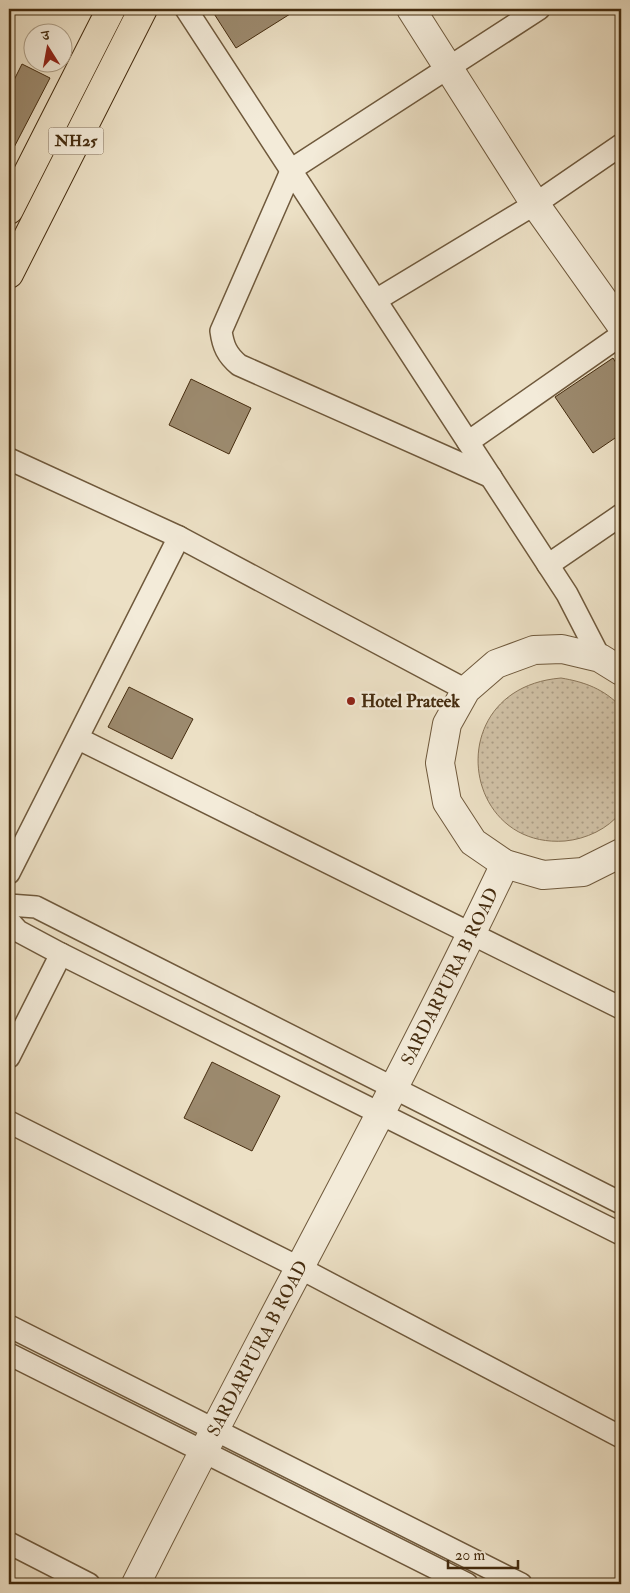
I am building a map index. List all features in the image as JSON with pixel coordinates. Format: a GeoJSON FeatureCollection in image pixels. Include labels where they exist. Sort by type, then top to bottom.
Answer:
{"type":"FeatureCollection","features":[{"type":"Feature","properties":{"kind":"main road","name":"NH25"},"geometry":{"type":"LineString","coordinates":[[9,210],[110,9]]}},
{"type":"Feature","properties":{"kind":"main road","name":"NH25"},"geometry":{"type":"LineString","coordinates":[[9,274],[143,9]]}},
{"type":"Feature","properties":{"kind":"street"},"geometry":{"type":"LineString","coordinates":[[186,9],[491,476],[611,665]]}},
{"type":"Feature","properties":{"kind":"street"},"geometry":{"type":"LineString","coordinates":[[411,9],[535,204],[621,325]]}},
{"type":"Feature","properties":{"kind":"street"},"geometry":{"type":"LineString","coordinates":[[491,476],[239,365],[230,358],[223,344],[221,331],[292,169],[540,9]]}},
{"type":"Feature","properties":{"kind":"street"},"geometry":{"type":"LineString","coordinates":[[376,300],[535,204],[621,145]]}},
{"type":"Feature","properties":{"kind":"street"},"geometry":{"type":"LineString","coordinates":[[468,442],[621,335]]}},
{"type":"Feature","properties":{"kind":"street"},"geometry":{"type":"LineString","coordinates":[[9,459],[179,537],[466,690]]}},
{"type":"Feature","properties":{"kind":"street"},"geometry":{"type":"LineString","coordinates":[[548,565],[621,515]]}},
{"type":"Feature","properties":{"kind":"street"},"geometry":{"type":"LineString","coordinates":[[9,873],[79,738],[179,537]]}},
{"type":"Feature","properties":{"kind":"street"},"geometry":{"type":"LineString","coordinates":[[611,665],[562,648],[534,650],[496,664],[466,690],[447,724],[440,763],[447,802],[472,842],[505,864],[543,875],[583,872],[621,853]]}},
{"type":"Feature","properties":{"kind":"street"},"geometry":{"type":"LineString","coordinates":[[79,738],[621,1008]]}},
{"type":"Feature","properties":{"kind":"street","name":"SARDARPURA B ROAD"},"geometry":{"type":"LineString","coordinates":[[136,1584],[208,1439],[381,1114],[505,864]]}},
{"type":"Feature","properties":{"kind":"street"},"geometry":{"type":"LineString","coordinates":[[9,905],[36,907],[621,1202]]}},
{"type":"Feature","properties":{"kind":"street"},"geometry":{"type":"LineString","coordinates":[[9,921],[18,931],[61,954],[621,1234]]}},
{"type":"Feature","properties":{"kind":"street"},"geometry":{"type":"LineString","coordinates":[[9,1058],[61,954]]}},
{"type":"Feature","properties":{"kind":"street"},"geometry":{"type":"LineString","coordinates":[[9,1122],[298,1267],[621,1437]]}},
{"type":"Feature","properties":{"kind":"street"},"geometry":{"type":"LineString","coordinates":[[9,1326],[467,1584]]}},
{"type":"Feature","properties":{"kind":"street"},"geometry":{"type":"LineString","coordinates":[[9,1354],[208,1439],[521,1584]]}},
{"type":"Feature","properties":{"kind":"street"},"geometry":{"type":"LineString","coordinates":[[9,1544],[89,1584]]}},
{"type":"Feature","properties":{"kind":"shaded area"},"geometry":{"type":"Polygon","coordinates":[[[561,678],[594,687],[608,695],[621,707],[621,812],[610,823],[596,832],[581,838],[565,841],[529,837],[503,820],[486,796],[478,766],[482,736],[496,709],[522,688],[561,678]]]}},
{"type":"Feature","properties":{"kind":"building"},"geometry":{"type":"Polygon","coordinates":[[[211,9],[298,9],[236,48],[211,9]]]}},
{"type":"Feature","properties":{"kind":"building"},"geometry":{"type":"Polygon","coordinates":[[[22,64],[22,72],[38,72],[50,78],[9,157],[9,90],[22,64]]]}},
{"type":"Feature","properties":{"kind":"building"},"geometry":{"type":"Polygon","coordinates":[[[613,358],[621,371],[621,434],[593,453],[555,397],[613,358]]]}},
{"type":"Feature","properties":{"kind":"building"},"geometry":{"type":"Polygon","coordinates":[[[191,379],[251,408],[229,454],[169,425],[191,379]]]}},
{"type":"Feature","properties":{"kind":"building"},"geometry":{"type":"Polygon","coordinates":[[[129,687],[193,719],[172,759],[108,727],[129,687]]]}},
{"type":"Feature","properties":{"kind":"building"},"geometry":{"type":"Polygon","coordinates":[[[212,1062],[280,1096],[252,1151],[184,1118],[212,1062]]]}},
{"type":"Feature","properties":{"kind":"place","name":"Hotel Prateek"},"geometry":{"type":"Point","coordinates":[351,701]}}]}
